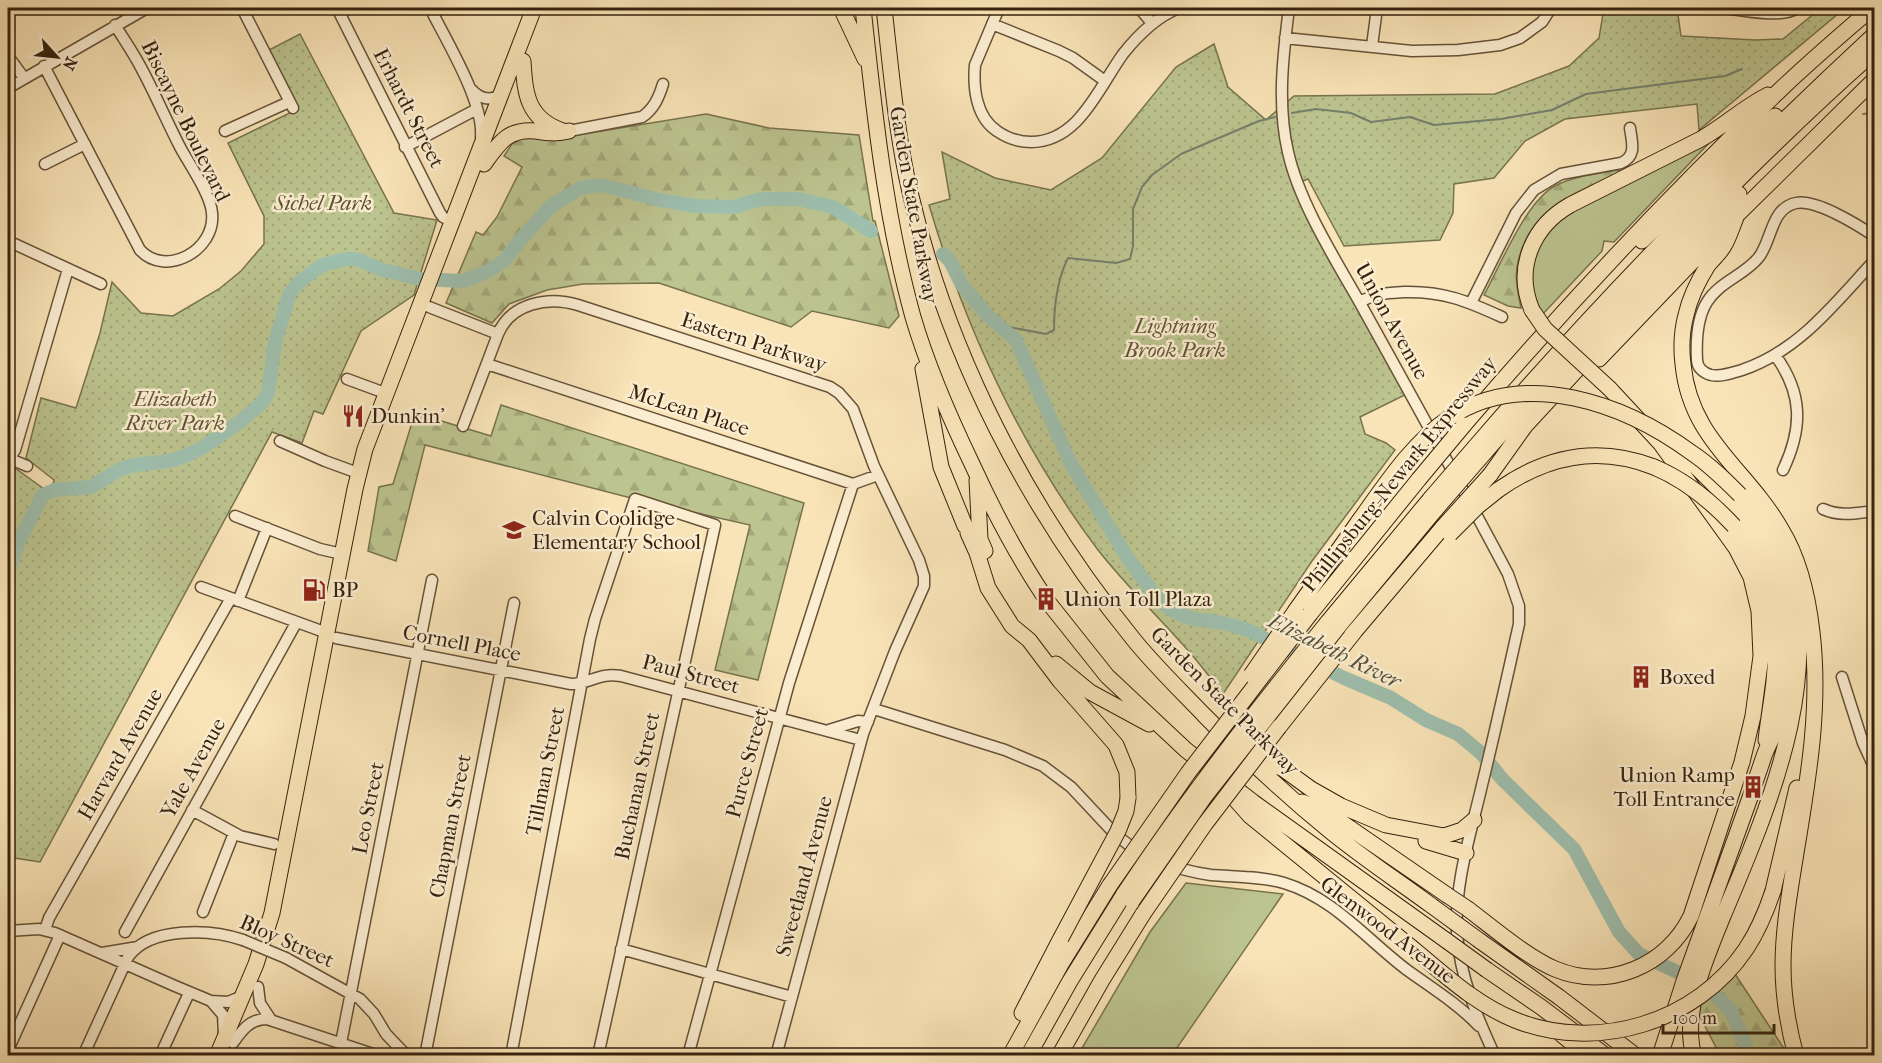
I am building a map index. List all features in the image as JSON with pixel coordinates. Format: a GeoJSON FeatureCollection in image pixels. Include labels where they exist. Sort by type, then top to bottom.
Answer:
{"type":"FeatureCollection","features":[{"type":"Feature","properties":{"kind":"highway"},"geometry":{"type":"LineString","coordinates":[[441,263],[451,221],[534,8]]}},
{"type":"Feature","properties":{"kind":"highway"},"geometry":{"type":"LineString","coordinates":[[228,1046],[243,995],[261,951],[275,900],[331,636],[373,457],[441,263],[484,164],[544,8]]}},
{"type":"Feature","properties":{"kind":"highway","name":"Garden State Parkway"},"geometry":{"type":"LineString","coordinates":[[863,8],[878,144],[888,207],[914,318],[940,395],[977,474],[1011,542],[1046,599],[1107,676],[1167,733],[1206,766],[1606,1056]]}},
{"type":"Feature","properties":{"kind":"highway","name":"Garden State Parkway"},"geometry":{"type":"LineString","coordinates":[[884,8],[899,131],[915,211],[936,280],[960,347],[988,411],[1021,474],[1084,573],[1133,638],[1165,675],[1244,756],[1290,798],[1349,846],[1566,1002],[1636,1056]]}},
{"type":"Feature","properties":{"kind":"highway","name":"Phillipsburg-Newark Expressway"},"geometry":{"type":"LineString","coordinates":[[1008,1056],[1110,885],[1303,612],[1545,331],[1634,235],[1781,88],[1872,8]]}},
{"type":"Feature","properties":{"kind":"highway"},"geometry":{"type":"LineString","coordinates":[[842,12],[870,67]]}},
{"type":"Feature","properties":{"kind":"highway"},"geometry":{"type":"LineString","coordinates":[[1493,392],[1547,342],[1623,260],[1699,185],[1875,29]]}},
{"type":"Feature","properties":{"kind":"highway","name":"Phillipsburg-Newark Expressway"},"geometry":{"type":"LineString","coordinates":[[1028,1056],[1075,973],[1128,898],[1332,625],[1433,503],[1573,336],[1704,199],[1875,35]]}},
{"type":"Feature","properties":{"kind":"highway","name":"Phillipsburg-Newark Expressway"},"geometry":{"type":"LineString","coordinates":[[1477,452],[1580,347],[1684,235],[1794,126],[1875,52]]}},
{"type":"Feature","properties":{"kind":"highway"},"geometry":{"type":"LineString","coordinates":[[1063,1049],[1143,914],[1221,802],[1355,632],[1446,531],[1525,426],[1645,294],[1768,165],[1875,60]]}},
{"type":"Feature","properties":{"kind":"highway"},"geometry":{"type":"LineString","coordinates":[[524,61],[526,96],[534,111],[544,121],[558,129],[569,131]]}},
{"type":"Feature","properties":{"kind":"highway"},"geometry":{"type":"LineString","coordinates":[[1490,475],[1737,215],[1875,80]]}},
{"type":"Feature","properties":{"kind":"highway"},"geometry":{"type":"LineString","coordinates":[[1660,1056],[1701,934],[1781,714],[1786,668],[1786,636],[1782,605],[1769,560],[1754,532],[1731,504],[1652,424],[1610,389],[1538,320],[1532,309],[1526,285],[1527,260],[1537,236],[1553,216],[1570,205],[1701,140],[1750,104],[1781,88]]}},
{"type":"Feature","properties":{"kind":"highway"},"geometry":{"type":"LineString","coordinates":[[484,164],[500,143],[517,132],[557,134],[569,131]]}},
{"type":"Feature","properties":{"kind":"highway"},"geometry":{"type":"LineString","coordinates":[[1737,215],[1725,244],[1704,273],[1689,304],[1682,344],[1684,377],[1699,422],[1774,518],[1794,555],[1808,607],[1812,634],[1815,709],[1810,767],[1784,936],[1786,1009],[1796,1056]]}},
{"type":"Feature","properties":{"kind":"highway"},"geometry":{"type":"LineString","coordinates":[[217,1056],[228,1046],[258,987],[276,935],[283,909],[331,636],[342,554],[358,473],[385,393],[428,299]]}},
{"type":"Feature","properties":{"kind":"highway"},"geometry":{"type":"LineString","coordinates":[[914,318],[941,467],[996,602],[1012,627],[1090,692],[1167,733]]}},
{"type":"Feature","properties":{"kind":"highway"},"geometry":{"type":"LineString","coordinates":[[1610,389],[1649,429],[1671,458],[1736,548],[1751,577],[1760,618],[1761,656],[1755,704],[1742,762]]}},
{"type":"Feature","properties":{"kind":"highway"},"geometry":{"type":"LineString","coordinates":[[1303,612],[1359,520],[1412,453],[1441,424],[1476,404],[1499,397],[1541,393],[1567,397],[1630,417],[1693,453],[1740,495],[1770,533],[1789,577],[1797,628],[1797,687],[1789,735],[1763,816],[1709,951],[1693,1006],[1690,1033],[1694,1056]]}},
{"type":"Feature","properties":{"kind":"highway"},"geometry":{"type":"LineString","coordinates":[[1446,531],[1497,490],[1531,469],[1569,458],[1610,456],[1636,461],[1654,467],[1693,489],[1717,508],[1734,526],[1754,555],[1766,585],[1774,615],[1776,653],[1764,756]]}},
{"type":"Feature","properties":{"kind":"highway"},"geometry":{"type":"LineString","coordinates":[[977,474],[980,539],[996,585],[1032,644],[1116,745],[1127,772],[1128,798],[1124,817],[1008,1041],[1008,1056]]}},
{"type":"Feature","properties":{"kind":"highway"},"geometry":{"type":"LineString","coordinates":[[1290,798],[1325,811],[1535,957],[1560,971],[1580,976],[1607,977],[1640,968],[1658,957],[1681,934],[1696,903],[1755,727],[1767,676],[1770,627],[1766,585]]}},
{"type":"Feature","properties":{"kind":"highway"},"geometry":{"type":"LineString","coordinates":[[1206,766],[1250,816],[1475,999],[1514,1020],[1534,1027],[1564,1032],[1617,1031],[1642,1025],[1670,1014],[1696,999],[1726,973],[1746,949],[1762,921],[1773,891],[1803,760],[1814,675]]}},
{"type":"Feature","properties":{"kind":"highway"},"geometry":{"type":"LineString","coordinates":[[1244,756],[1282,768],[1311,789],[1341,806],[1418,838],[1466,853]]}},
{"type":"Feature","properties":{"kind":"highway"},"geometry":{"type":"LineString","coordinates":[[1386,825],[1444,836],[1462,830],[1474,820]]}},
{"type":"Feature","properties":{"kind":"highway","name":"Phillipsburg-Newark Expressway"},"geometry":{"type":"LineString","coordinates":[[1040,1056],[1128,898]]}},
{"type":"Feature","properties":{"kind":"highway"},"geometry":{"type":"LineString","coordinates":[[1487,970],[1588,1056]]}},
{"type":"Feature","properties":{"kind":"street"},"geometry":{"type":"LineString","coordinates":[[120,8],[126,19]]}},
{"type":"Feature","properties":{"kind":"street"},"geometry":{"type":"LineString","coordinates":[[8,88],[147,8]]}},
{"type":"Feature","properties":{"kind":"street"},"geometry":{"type":"LineString","coordinates":[[225,131],[291,105],[242,8]]}},
{"type":"Feature","properties":{"kind":"street","name":"Erhardt Street"},"geometry":{"type":"LineString","coordinates":[[337,8],[440,213],[451,221]]}},
{"type":"Feature","properties":{"kind":"street"},"geometry":{"type":"LineString","coordinates":[[430,8],[471,89],[482,127],[480,148]]}},
{"type":"Feature","properties":{"kind":"street"},"geometry":{"type":"LineString","coordinates":[[999,8],[975,65],[975,86],[982,115],[992,127],[1006,136],[1029,142],[1053,138],[1061,134],[1084,113],[1125,52],[1152,23],[1179,8]]}},
{"type":"Feature","properties":{"kind":"street"},"geometry":{"type":"LineString","coordinates":[[1139,8],[1152,23]]}},
{"type":"Feature","properties":{"kind":"street","name":"Union Avenue"},"geometry":{"type":"LineString","coordinates":[[1288,8],[1283,123],[1288,155],[1303,196],[1333,256],[1500,558],[1517,598],[1519,624],[1466,853],[1459,888],[1457,922],[1460,954],[1467,985],[1495,1056]]}},
{"type":"Feature","properties":{"kind":"street"},"geometry":{"type":"LineString","coordinates":[[1372,46],[1377,8]]}},
{"type":"Feature","properties":{"kind":"street"},"geometry":{"type":"LineString","coordinates":[[1285,38],[1431,51],[1500,45],[1514,41],[1532,31],[1542,22],[1551,8]]}},
{"type":"Feature","properties":{"kind":"street"},"geometry":{"type":"LineString","coordinates":[[1723,8],[1787,13],[1797,8]]}},
{"type":"Feature","properties":{"kind":"street"},"geometry":{"type":"LineString","coordinates":[[992,24],[1073,58],[1105,81]]}},
{"type":"Feature","properties":{"kind":"street","name":"Biscayne Boulevard"},"geometry":{"type":"LineString","coordinates":[[44,66],[140,250],[146,256],[161,262],[186,257],[201,246],[210,230],[212,211],[139,63],[115,25]]}},
{"type":"Feature","properties":{"kind":"street"},"geometry":{"type":"LineString","coordinates":[[8,56],[24,78]]}},
{"type":"Feature","properties":{"kind":"street"},"geometry":{"type":"LineString","coordinates":[[569,131],[642,117],[656,102],[663,84]]}},
{"type":"Feature","properties":{"kind":"street"},"geometry":{"type":"LineString","coordinates":[[471,89],[483,98],[491,99],[500,95]]}},
{"type":"Feature","properties":{"kind":"street"},"geometry":{"type":"LineString","coordinates":[[405,147],[477,109]]}},
{"type":"Feature","properties":{"kind":"street"},"geometry":{"type":"LineString","coordinates":[[1471,303],[1516,213],[1528,196],[1542,184],[1561,174],[1622,163],[1633,151],[1630,128]]}},
{"type":"Feature","properties":{"kind":"street"},"geometry":{"type":"LineString","coordinates":[[45,164],[85,144]]}},
{"type":"Feature","properties":{"kind":"street"},"geometry":{"type":"LineString","coordinates":[[1875,236],[1846,218],[1812,205],[1798,202],[1783,209],[1759,257],[1708,300],[1702,311],[1696,363],[1707,374],[1717,376],[1752,366],[1775,355],[1812,327],[1875,261]]}},
{"type":"Feature","properties":{"kind":"street"},"geometry":{"type":"LineString","coordinates":[[8,242],[100,284]]}},
{"type":"Feature","properties":{"kind":"street"},"geometry":{"type":"LineString","coordinates":[[27,466],[8,458],[15,450],[68,269]]}},
{"type":"Feature","properties":{"kind":"street"},"geometry":{"type":"LineString","coordinates":[[1360,302],[1373,294],[1421,292],[1446,295],[1502,316]]}},
{"type":"Feature","properties":{"kind":"street"},"geometry":{"type":"LineString","coordinates":[[428,299],[498,334]]}},
{"type":"Feature","properties":{"kind":"street","name":"Eastern Parkway"},"geometry":{"type":"LineString","coordinates":[[463,426],[504,322],[521,308],[548,301],[567,302],[830,387],[839,393],[853,409],[878,475],[919,560],[924,581],[920,597],[895,651],[874,709]]}},
{"type":"Feature","properties":{"kind":"street"},"geometry":{"type":"LineString","coordinates":[[1775,355],[1791,381],[1797,410],[1795,440],[1783,470]]}},
{"type":"Feature","properties":{"kind":"street","name":"McLean Place"},"geometry":{"type":"LineString","coordinates":[[486,363],[853,484]]}},
{"type":"Feature","properties":{"kind":"street"},"geometry":{"type":"LineString","coordinates":[[347,379],[385,393]]}},
{"type":"Feature","properties":{"kind":"street"},"geometry":{"type":"LineString","coordinates":[[280,441],[358,473]]}},
{"type":"Feature","properties":{"kind":"street"},"geometry":{"type":"LineString","coordinates":[[853,484],[878,475]]}},
{"type":"Feature","properties":{"kind":"street","name":"Purce Street"},"geometry":{"type":"LineString","coordinates":[[688,1056],[789,683],[853,484]]}},
{"type":"Feature","properties":{"kind":"street","name":"Buchanan Street"},"geometry":{"type":"LineString","coordinates":[[598,1056],[715,525],[636,499]]}},
{"type":"Feature","properties":{"kind":"street","name":"Tillman Street"},"geometry":{"type":"LineString","coordinates":[[511,1056],[595,619],[636,499]]}},
{"type":"Feature","properties":{"kind":"street"},"geometry":{"type":"LineString","coordinates":[[1823,509],[1837,514],[1875,511]]}},
{"type":"Feature","properties":{"kind":"street"},"geometry":{"type":"LineString","coordinates":[[235,516],[325,551],[342,554]]}},
{"type":"Feature","properties":{"kind":"street","name":"Harvard Avenue"},"geometry":{"type":"LineString","coordinates":[[45,930],[55,908],[234,599],[267,528]]}},
{"type":"Feature","properties":{"kind":"street","name":"Leo Street"},"geometry":{"type":"LineString","coordinates":[[341,1043],[432,580]]}},
{"type":"Feature","properties":{"kind":"street","name":"Cornell Place"},"geometry":{"type":"LineString","coordinates":[[201,587],[331,636],[571,684],[582,682]]}},
{"type":"Feature","properties":{"kind":"street","name":"Chapman Street"},"geometry":{"type":"LineString","coordinates":[[425,1056],[514,603]]}},
{"type":"Feature","properties":{"kind":"street","name":"Yale Avenue"},"geometry":{"type":"LineString","coordinates":[[124,932],[296,623]]}},
{"type":"Feature","properties":{"kind":"street","name":"Paul Street"},"geometry":{"type":"LineString","coordinates":[[582,682],[611,674],[861,740]]}},
{"type":"Feature","properties":{"kind":"street"},"geometry":{"type":"LineString","coordinates":[[1842,677],[1863,743],[1875,767]]}},
{"type":"Feature","properties":{"kind":"street","name":"Sweetland Avenue"},"geometry":{"type":"LineString","coordinates":[[776,1056],[861,740],[874,709]]}},
{"type":"Feature","properties":{"kind":"street","name":"Glenwood Avenue"},"geometry":{"type":"LineString","coordinates":[[874,709],[1005,750],[1043,766],[1076,791],[1122,840],[1153,860],[1195,872],[1274,881],[1291,885],[1314,896],[1336,910],[1406,969],[1467,1014],[1484,1032]]}},
{"type":"Feature","properties":{"kind":"street"},"geometry":{"type":"LineString","coordinates":[[826,730],[834,730],[858,721],[868,722]]}},
{"type":"Feature","properties":{"kind":"street"},"geometry":{"type":"LineString","coordinates":[[192,810],[234,833],[274,844]]}},
{"type":"Feature","properties":{"kind":"street"},"geometry":{"type":"LineString","coordinates":[[203,912],[234,833]]}},
{"type":"Feature","properties":{"kind":"street"},"geometry":{"type":"LineString","coordinates":[[8,931],[45,930],[60,935],[189,993],[211,1000],[230,1001],[243,995]]}},
{"type":"Feature","properties":{"kind":"street","name":"Bloy Street"},"geometry":{"type":"LineString","coordinates":[[102,953],[192,932],[220,934],[243,940],[286,958],[352,994],[371,1010],[386,1034],[407,1056]]}},
{"type":"Feature","properties":{"kind":"street"},"geometry":{"type":"LineString","coordinates":[[8,1050],[60,935]]}},
{"type":"Feature","properties":{"kind":"street"},"geometry":{"type":"LineString","coordinates":[[83,1056],[130,954],[139,946]]}},
{"type":"Feature","properties":{"kind":"street"},"geometry":{"type":"LineString","coordinates":[[621,950],[792,997]]}},
{"type":"Feature","properties":{"kind":"street"},"geometry":{"type":"LineString","coordinates":[[1439,993],[1456,994],[1467,985]]}},
{"type":"Feature","properties":{"kind":"street"},"geometry":{"type":"LineString","coordinates":[[258,987],[260,1003],[271,1020]]}},
{"type":"Feature","properties":{"kind":"street"},"geometry":{"type":"LineString","coordinates":[[160,1056],[189,993]]}},
{"type":"Feature","properties":{"kind":"street"},"geometry":{"type":"LineString","coordinates":[[211,1000],[223,1015],[228,1046]]}},
{"type":"Feature","properties":{"kind":"street"},"geometry":{"type":"LineString","coordinates":[[228,1046],[243,1029],[259,1019],[271,1020],[381,1056],[386,1034]]}},
{"type":"Feature","properties":{"kind":"green space","name":"Lightning Brook Park"},"geometry":{"type":"Polygon","coordinates":[[[1604,8],[1677,8],[1681,36],[1755,40],[1783,39],[1821,8],[1845,8],[1699,130],[1697,104],[1565,119],[1525,141],[1494,178],[1454,184],[1453,213],[1440,240],[1344,246],[1308,179],[1298,183],[1409,393],[1360,417],[1365,434],[1386,443],[1395,450],[1312,561],[1223,694],[1192,655],[1098,550],[1044,470],[1020,428],[978,342],[929,205],[950,199],[942,152],[995,178],[1051,190],[1102,158],[1176,67],[1214,44],[1228,87],[1266,120],[1294,96],[1495,94],[1569,66],[1599,38],[1604,8]]]}},
{"type":"Feature","properties":{"kind":"green space","name":"Elizabeth River Park"},"geometry":{"type":"Polygon","coordinates":[[[300,34],[394,213],[437,220],[414,295],[361,331],[323,414],[314,411],[302,443],[272,432],[40,862],[8,857],[8,463],[51,494],[54,480],[26,458],[41,398],[76,408],[100,333],[112,282],[141,313],[173,316],[219,289],[241,271],[264,244],[264,216],[228,143],[298,109],[269,50],[300,34]]]}},
{"type":"Feature","properties":{"kind":"green space"},"geometry":{"type":"Polygon","coordinates":[[[706,114],[769,128],[859,135],[873,221],[875,221],[899,316],[889,328],[812,311],[791,327],[659,283],[583,284],[547,290],[509,304],[492,323],[446,303],[476,232],[483,235],[497,217],[522,167],[504,156],[512,144],[526,136],[559,138],[706,114]]]}},
{"type":"Feature","properties":{"kind":"green space"},"geometry":{"type":"Polygon","coordinates":[[[1707,142],[1708,144],[1614,242],[1604,241],[1602,251],[1542,315],[1531,282],[1536,249],[1562,216],[1707,142]]]}},
{"type":"Feature","properties":{"kind":"green space"},"geometry":{"type":"Polygon","coordinates":[[[1618,170],[1621,172],[1557,204],[1533,228],[1524,243],[1516,273],[1521,308],[1508,306],[1484,295],[1524,219],[1544,194],[1555,186],[1570,180],[1618,170]]]}},
{"type":"Feature","properties":{"kind":"green space"},"geometry":{"type":"Polygon","coordinates":[[[501,405],[804,503],[758,680],[715,670],[750,525],[635,499],[425,445],[396,561],[368,551],[379,487],[393,484],[415,413],[491,436],[501,405]]]}},
{"type":"Feature","properties":{"kind":"green space"},"geometry":{"type":"Polygon","coordinates":[[[1186,883],[1283,894],[1172,1055],[1078,1055],[1150,932],[1186,883]]]}},
{"type":"Feature","properties":{"kind":"green space"},"geometry":{"type":"Polygon","coordinates":[[[1735,974],[1787,1055],[1720,1055],[1696,1009],[1735,974]]]}},
{"type":"Feature","properties":{"kind":"waterway"},"geometry":{"type":"LineString","coordinates":[[1292,113],[1316,109],[1351,113],[1371,122],[1410,117],[1434,125],[1501,119],[1552,110],[1586,94],[1725,76],[1742,69]]}},
{"type":"Feature","properties":{"kind":"waterway"},"geometry":{"type":"LineString","coordinates":[[1863,114],[1874,113]]}},
{"type":"Feature","properties":{"kind":"waterway"},"geometry":{"type":"LineString","coordinates":[[998,325],[1046,334],[1054,330],[1057,293],[1068,258],[1116,263],[1130,259],[1133,246],[1133,209],[1142,187],[1152,175],[1181,154],[1259,121],[1275,117]]}},
{"type":"Feature","properties":{"kind":"waterway","name":"Elizabeth River"},"geometry":{"type":"LineString","coordinates":[[8,572],[19,541],[43,495],[54,490],[91,487],[121,469],[185,456],[202,448],[241,421],[262,403],[268,393],[275,342],[290,293],[298,283],[322,265],[356,259],[383,270],[420,279],[463,281],[487,272],[504,261],[550,207],[580,188],[602,185],[659,200],[696,206],[734,207],[761,199],[798,199],[833,207],[871,231]]}},
{"type":"Feature","properties":{"kind":"waterway","name":"Elizabeth River"},"geometry":{"type":"LineString","coordinates":[[943,254],[950,261],[962,285],[988,316],[1016,340],[1070,462],[1127,557],[1154,594],[1170,609],[1182,615],[1248,630],[1344,678],[1391,698],[1426,720],[1458,734],[1481,753],[1503,780],[1574,849],[1619,932],[1639,954],[1703,984],[1730,1009],[1750,1056]]}},
{"type":"Feature","properties":{"kind":"place","name":"Dunkin'"},"geometry":{"type":"Point","coordinates":[353,416]}},
{"type":"Feature","properties":{"kind":"place","name":"Calvin Coolidge Elementary School"},"geometry":{"type":"Point","coordinates":[514,530]}},
{"type":"Feature","properties":{"kind":"place","name":"BP"},"geometry":{"type":"Point","coordinates":[314,590]}},
{"type":"Feature","properties":{"kind":"place","name":"Union Toll Plaza"},"geometry":{"type":"Point","coordinates":[1046,599]}},
{"type":"Feature","properties":{"kind":"place","name":"Boxed"},"geometry":{"type":"Point","coordinates":[1641,677]}},
{"type":"Feature","properties":{"kind":"place","name":"Union Ramp Toll Entrance"},"geometry":{"type":"Point","coordinates":[1753,787]}},
{"type":"Feature","properties":{"kind":"park label","name":"Sichel Park"},"geometry":{"type":"Point","coordinates":[323,203]}}]}
